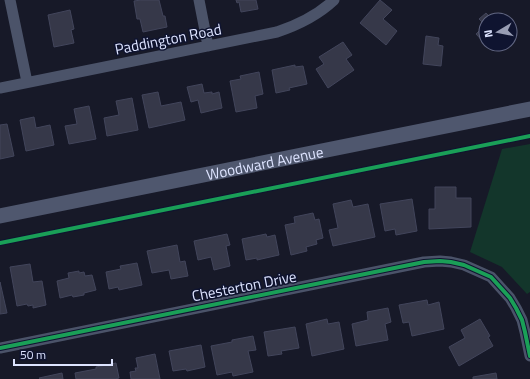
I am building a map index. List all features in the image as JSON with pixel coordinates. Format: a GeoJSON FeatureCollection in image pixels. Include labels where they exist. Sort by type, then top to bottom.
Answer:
{"type":"FeatureCollection","features":[{"type":"Feature","properties":{"kind":"main road","name":"Woodward Avenue"},"geometry":{"type":"LineString","coordinates":[[0,216],[530,110]]}},
{"type":"Feature","properties":{"kind":"street"},"geometry":{"type":"LineString","coordinates":[[10,0],[27,82]]}},
{"type":"Feature","properties":{"kind":"street"},"geometry":{"type":"LineString","coordinates":[[199,0],[208,46]]}},
{"type":"Feature","properties":{"kind":"street","name":"Paddington Road"},"geometry":{"type":"LineString","coordinates":[[0,88],[276,32],[295,26],[307,20],[334,0]]}},
{"type":"Feature","properties":{"kind":"street","name":"Chesterton Drive"},"geometry":{"type":"LineString","coordinates":[[0,348],[424,262],[440,261],[464,265],[491,278],[510,298],[524,326],[530,356]]}},
{"type":"Feature","properties":{"kind":"green space"},"geometry":{"type":"Polygon","coordinates":[[[530,144],[530,292],[527,294],[502,267],[470,252],[502,149],[530,144]]]}},
{"type":"Feature","properties":{"kind":"building"},"geometry":{"type":"Polygon","coordinates":[[[159,0],[163,16],[165,16],[167,27],[143,32],[140,19],[137,19],[134,1],[159,0]]]}},
{"type":"Feature","properties":{"kind":"building"},"geometry":{"type":"Polygon","coordinates":[[[236,0],[256,0],[258,9],[241,12],[239,2],[237,3],[236,0]]]}},
{"type":"Feature","properties":{"kind":"building"},"geometry":{"type":"Polygon","coordinates":[[[380,0],[392,10],[383,19],[397,31],[386,45],[360,23],[380,0]]]}},
{"type":"Feature","properties":{"kind":"building"},"geometry":{"type":"Polygon","coordinates":[[[70,10],[74,29],[71,30],[74,43],[54,47],[48,15],[70,10]]]}},
{"type":"Feature","properties":{"kind":"building"},"geometry":{"type":"Polygon","coordinates":[[[426,36],[439,38],[438,45],[443,46],[441,66],[423,64],[426,36]]]}},
{"type":"Feature","properties":{"kind":"building"},"geometry":{"type":"Polygon","coordinates":[[[343,42],[352,55],[346,59],[354,70],[328,88],[316,69],[324,64],[319,57],[343,42]]]}},
{"type":"Feature","properties":{"kind":"building"},"geometry":{"type":"Polygon","coordinates":[[[295,65],[295,67],[303,66],[307,84],[276,93],[272,70],[295,65]]]}},
{"type":"Feature","properties":{"kind":"building"},"geometry":{"type":"Polygon","coordinates":[[[259,72],[263,94],[255,96],[257,108],[236,112],[230,81],[241,79],[240,76],[259,72]]]}},
{"type":"Feature","properties":{"kind":"building"},"geometry":{"type":"Polygon","coordinates":[[[202,84],[204,93],[212,92],[212,94],[219,92],[222,108],[201,113],[198,100],[191,102],[187,87],[202,84]]]}},
{"type":"Feature","properties":{"kind":"building"},"geometry":{"type":"Polygon","coordinates":[[[158,92],[161,106],[181,102],[185,120],[149,128],[142,95],[158,92]]]}},
{"type":"Feature","properties":{"kind":"building"},"geometry":{"type":"Polygon","coordinates":[[[132,98],[138,130],[107,136],[104,118],[119,115],[116,101],[132,98]]]}},
{"type":"Feature","properties":{"kind":"building"},"geometry":{"type":"Polygon","coordinates":[[[89,106],[96,139],[69,144],[65,126],[77,124],[74,109],[89,106]]]}},
{"type":"Feature","properties":{"kind":"building"},"geometry":{"type":"Polygon","coordinates":[[[34,117],[36,128],[50,125],[54,145],[26,151],[20,120],[34,117]]]}},
{"type":"Feature","properties":{"kind":"building"},"geometry":{"type":"Polygon","coordinates":[[[7,124],[14,156],[0,159],[0,125],[7,124]]]}},
{"type":"Feature","properties":{"kind":"building"},"geometry":{"type":"Polygon","coordinates":[[[435,187],[456,187],[456,198],[471,198],[471,227],[429,229],[429,209],[435,209],[435,187]]]}},
{"type":"Feature","properties":{"kind":"building"},"geometry":{"type":"Polygon","coordinates":[[[412,199],[417,231],[396,235],[395,229],[385,231],[380,204],[412,199]]]}},
{"type":"Feature","properties":{"kind":"building"},"geometry":{"type":"Polygon","coordinates":[[[351,200],[353,207],[368,204],[375,237],[333,246],[329,230],[338,228],[333,204],[351,200]]]}},
{"type":"Feature","properties":{"kind":"building"},"geometry":{"type":"Polygon","coordinates":[[[313,213],[315,220],[319,219],[323,238],[316,240],[317,244],[306,247],[307,251],[291,255],[285,225],[295,223],[294,217],[313,213]]]}},
{"type":"Feature","properties":{"kind":"building"},"geometry":{"type":"Polygon","coordinates":[[[227,234],[230,245],[226,246],[230,266],[214,270],[211,257],[198,260],[194,241],[227,234]]]}},
{"type":"Feature","properties":{"kind":"building"},"geometry":{"type":"Polygon","coordinates":[[[266,234],[267,237],[275,235],[279,255],[257,260],[257,258],[246,260],[242,239],[266,234]]]}},
{"type":"Feature","properties":{"kind":"building"},"geometry":{"type":"Polygon","coordinates":[[[177,245],[180,262],[185,261],[188,276],[171,279],[169,270],[152,273],[147,251],[177,245]]]}},
{"type":"Feature","properties":{"kind":"building"},"geometry":{"type":"Polygon","coordinates":[[[137,263],[142,285],[119,290],[118,287],[109,289],[106,272],[121,269],[120,266],[137,263]]]}},
{"type":"Feature","properties":{"kind":"building"},"geometry":{"type":"Polygon","coordinates":[[[30,264],[33,282],[42,281],[46,305],[33,308],[33,305],[28,306],[27,304],[17,306],[10,267],[30,264]]]}},
{"type":"Feature","properties":{"kind":"building"},"geometry":{"type":"Polygon","coordinates":[[[79,271],[79,273],[84,272],[85,276],[92,275],[96,290],[84,293],[84,295],[73,297],[72,295],[60,298],[57,281],[69,278],[68,273],[79,271]]]}},
{"type":"Feature","properties":{"kind":"building"},"geometry":{"type":"Polygon","coordinates":[[[0,282],[7,313],[0,314],[0,282]]]}},
{"type":"Feature","properties":{"kind":"building"},"geometry":{"type":"Polygon","coordinates":[[[427,300],[428,305],[439,302],[444,329],[412,336],[409,322],[403,323],[399,305],[427,300]]]}},
{"type":"Feature","properties":{"kind":"building"},"geometry":{"type":"Polygon","coordinates":[[[388,308],[391,322],[385,324],[388,340],[356,346],[352,324],[368,320],[367,312],[388,308]]]}},
{"type":"Feature","properties":{"kind":"building"},"geometry":{"type":"Polygon","coordinates":[[[327,319],[328,324],[339,322],[344,349],[312,356],[306,324],[327,319]]]}},
{"type":"Feature","properties":{"kind":"building"},"geometry":{"type":"Polygon","coordinates":[[[480,319],[490,336],[488,337],[493,346],[459,366],[449,347],[465,338],[461,330],[480,319]]]}},
{"type":"Feature","properties":{"kind":"building"},"geometry":{"type":"Polygon","coordinates":[[[295,327],[299,348],[281,351],[282,354],[268,356],[264,332],[295,327]]]}},
{"type":"Feature","properties":{"kind":"building"},"geometry":{"type":"Polygon","coordinates":[[[253,336],[256,350],[248,351],[253,372],[233,376],[232,372],[217,375],[211,346],[253,336]]]}},
{"type":"Feature","properties":{"kind":"building"},"geometry":{"type":"Polygon","coordinates":[[[201,345],[205,367],[187,371],[186,369],[173,371],[169,351],[201,345]]]}},
{"type":"Feature","properties":{"kind":"building"},"geometry":{"type":"Polygon","coordinates":[[[155,354],[160,379],[131,379],[130,372],[136,371],[135,368],[138,368],[136,358],[155,354]]]}},
{"type":"Feature","properties":{"kind":"building"},"geometry":{"type":"Polygon","coordinates":[[[116,363],[119,378],[76,379],[75,373],[116,363]]]}},
{"type":"Feature","properties":{"kind":"building"},"geometry":{"type":"Polygon","coordinates":[[[62,373],[63,379],[39,378],[62,373]]]}},
{"type":"Feature","properties":{"kind":"building"},"geometry":{"type":"Polygon","coordinates":[[[496,373],[497,379],[473,379],[473,377],[496,373]]]}},
{"type":"Feature","properties":{"kind":"cycle path"},"geometry":{"type":"LineString","coordinates":[[0,243],[530,136]]}},
{"type":"Feature","properties":{"kind":"cycle path"},"geometry":{"type":"LineString","coordinates":[[0,348],[424,262],[440,261],[464,265],[491,277],[510,298],[522,320],[530,356]]}}]}
